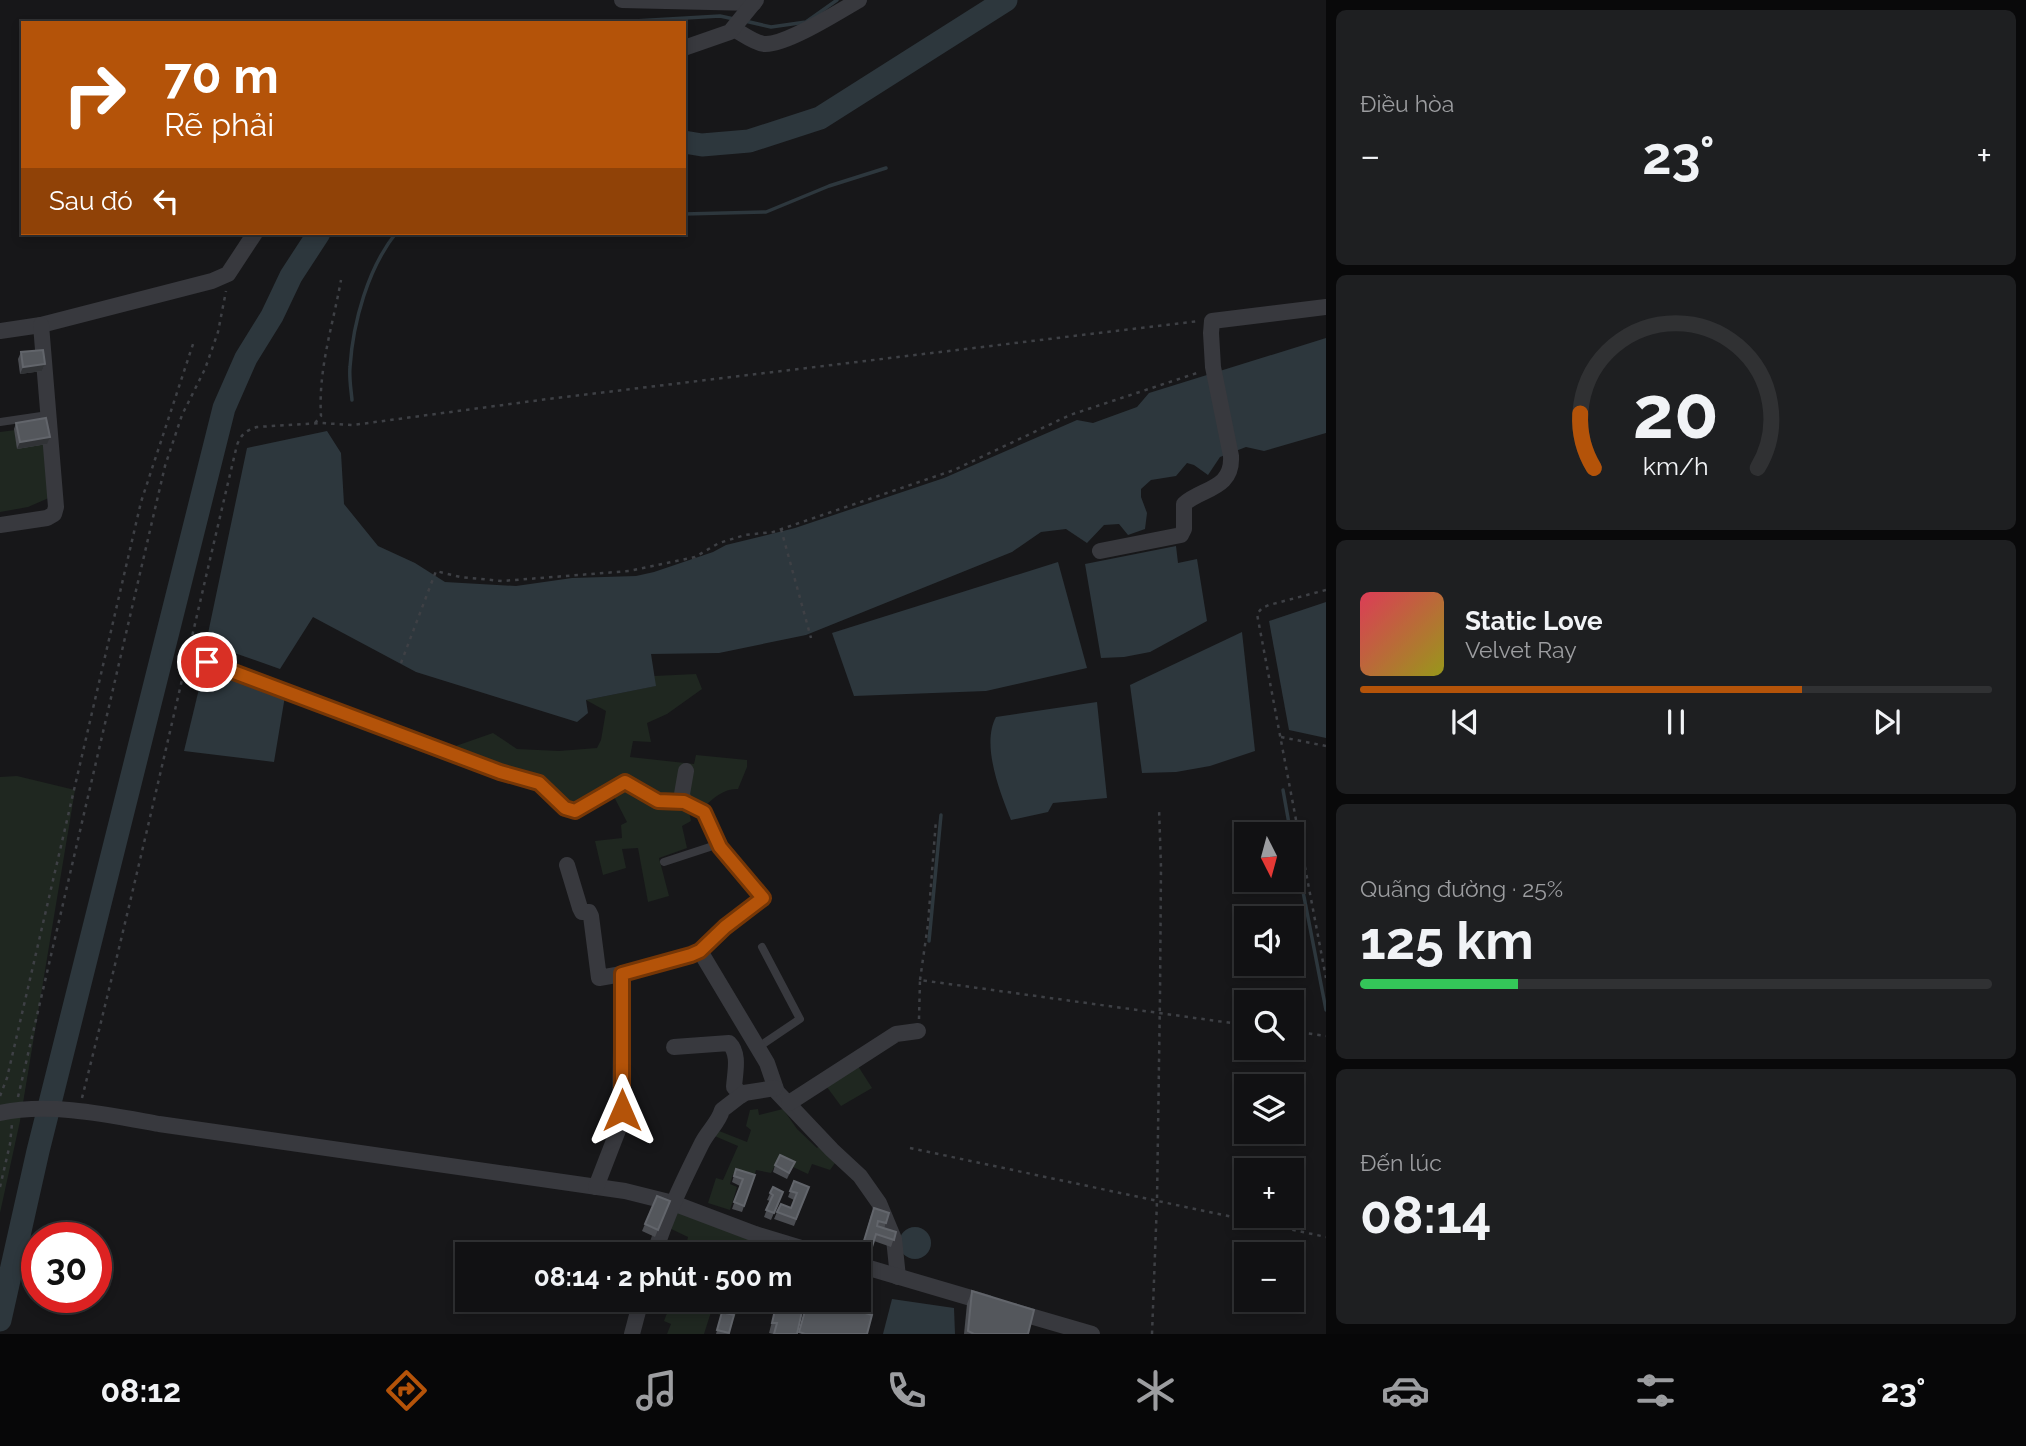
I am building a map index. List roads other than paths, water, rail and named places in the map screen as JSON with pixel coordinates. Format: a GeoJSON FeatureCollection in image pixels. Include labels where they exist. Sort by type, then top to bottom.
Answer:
{"type":"FeatureCollection","features":[{"type":"Feature","properties":{"kind":"street"},"geometry":{"type":"LineString","coordinates":[[622,0],[755,1]]}},
{"type":"Feature","properties":{"kind":"street"},"geometry":{"type":"LineString","coordinates":[[738,24],[754,41],[772,43],[792,37],[859,0]]}},
{"type":"Feature","properties":{"kind":"street"},"geometry":{"type":"LineString","coordinates":[[686,47],[730,32],[755,1]]}},
{"type":"Feature","properties":{"kind":"street"},"geometry":{"type":"LineString","coordinates":[[0,331],[41,325],[212,281],[228,274],[254,235]]}},
{"type":"Feature","properties":{"kind":"street"},"geometry":{"type":"LineString","coordinates":[[1100,551],[1181,535],[1185,526],[1184,504],[1221,483],[1231,464],[1213,367],[1212,321],[1326,307]]}},
{"type":"Feature","properties":{"kind":"street"},"geometry":{"type":"LineString","coordinates":[[0,526],[47,518],[54,514],[41,325]]}},
{"type":"Feature","properties":{"kind":"street"},"geometry":{"type":"LineString","coordinates":[[207,662],[500,772],[539,783],[565,808],[575,811],[625,782],[658,801],[684,802],[704,812],[719,844],[763,898],[725,927],[700,951],[599,978],[591,916],[580,908],[567,865]]}},
{"type":"Feature","properties":{"kind":"street"},"geometry":{"type":"LineString","coordinates":[[684,802],[682,794],[687,771]]}},
{"type":"Feature","properties":{"kind":"street"},"geometry":{"type":"LineString","coordinates":[[700,951],[767,1063],[775,1088],[860,1176],[879,1203],[894,1239],[898,1277]]}},
{"type":"Feature","properties":{"kind":"street"},"geometry":{"type":"LineString","coordinates":[[596,1187],[620,1125],[622,974]]}},
{"type":"Feature","properties":{"kind":"street"},"geometry":{"type":"LineString","coordinates":[[789,1102],[896,1034],[919,1031]]}},
{"type":"Feature","properties":{"kind":"street"},"geometry":{"type":"LineString","coordinates":[[674,1047],[729,1043],[734,1047],[736,1060],[734,1087],[742,1095]]}},
{"type":"Feature","properties":{"kind":"street"},"geometry":{"type":"LineString","coordinates":[[659,1242],[685,1176],[722,1110],[751,1091],[775,1088]]}},
{"type":"Feature","properties":{"kind":"street"},"geometry":{"type":"LineString","coordinates":[[7,1112],[86,1111],[172,1126],[625,1191],[673,1203],[781,1242]]}},
{"type":"Feature","properties":{"kind":"street"},"geometry":{"type":"LineString","coordinates":[[871,1269],[1092,1334]]}},
{"type":"Feature","properties":{"kind":"street"},"geometry":{"type":"LineString","coordinates":[[632,1334],[638,1312]]}},
{"type":"Feature","properties":{"kind":"lane"},"geometry":{"type":"LineString","coordinates":[[0,422],[48,415]]}},
{"type":"Feature","properties":{"kind":"lane"},"geometry":{"type":"LineString","coordinates":[[664,862],[719,844]]}},
{"type":"Feature","properties":{"kind":"lane"},"geometry":{"type":"LineString","coordinates":[[757,1048],[800,1019],[762,947]]}},
{"type":"Feature","properties":{"kind":"waterway"},"geometry":{"type":"LineString","coordinates":[[745,21],[771,27],[806,22],[837,0]]}},
{"type":"Feature","properties":{"kind":"waterway"},"geometry":{"type":"LineString","coordinates":[[686,142],[702,145],[749,141],[820,118],[1006,0]]}},
{"type":"Feature","properties":{"kind":"waterway"},"geometry":{"type":"LineString","coordinates":[[634,21],[720,16],[734,19]]}},
{"type":"Feature","properties":{"kind":"waterway"},"geometry":{"type":"LineString","coordinates":[[686,214],[766,212],[829,186],[886,168]]}},
{"type":"Feature","properties":{"kind":"waterway"},"geometry":{"type":"LineString","coordinates":[[0,1320],[38,1151],[224,408],[246,358],[272,316],[291,276],[318,235]]}},
{"type":"Feature","properties":{"kind":"waterway"},"geometry":{"type":"LineString","coordinates":[[352,400],[350,367],[358,314],[377,262],[395,235]]}},
{"type":"Feature","properties":{"kind":"waterway"},"geometry":{"type":"LineString","coordinates":[[1283,790],[1289,822]]}},
{"type":"Feature","properties":{"kind":"waterway"},"geometry":{"type":"LineString","coordinates":[[929,941],[941,815]]}},
{"type":"Feature","properties":{"kind":"waterway"},"geometry":{"type":"LineString","coordinates":[[1303,892],[1326,1010]]}}]}
